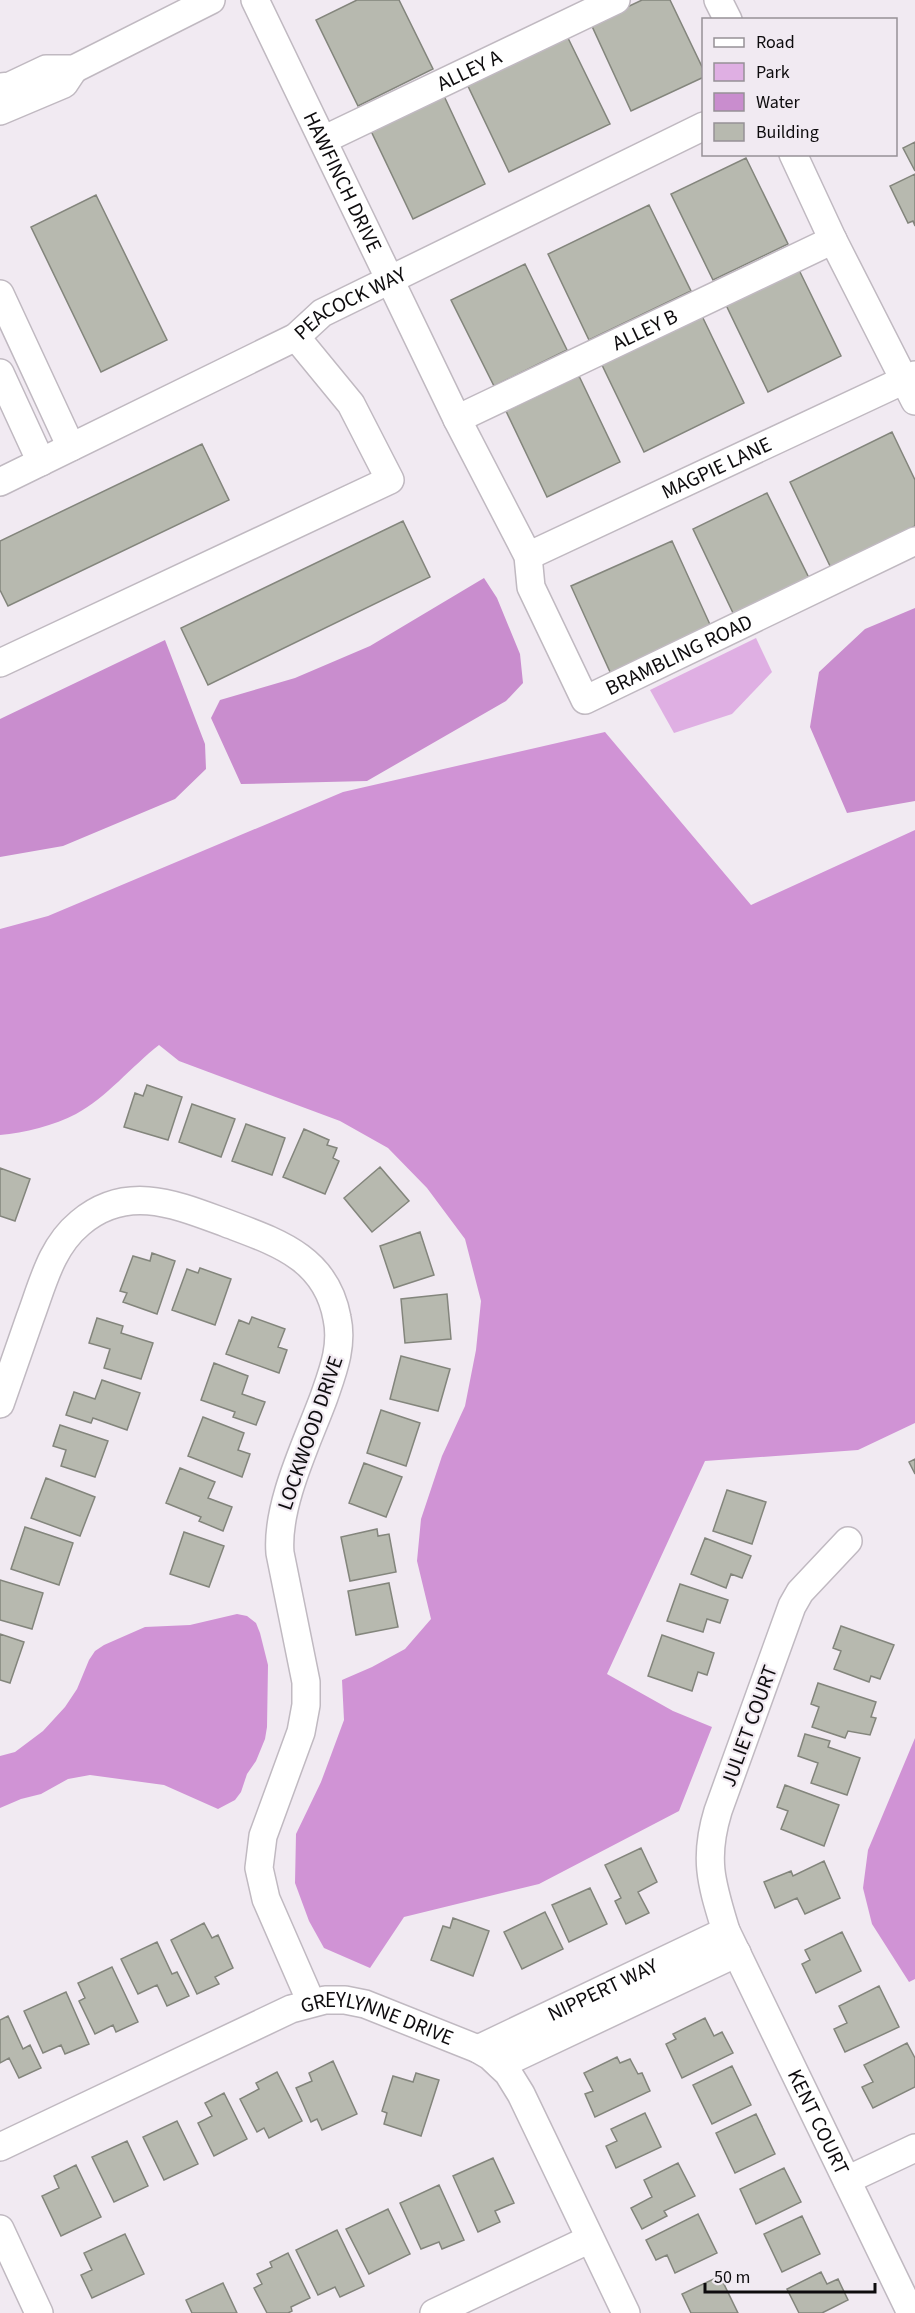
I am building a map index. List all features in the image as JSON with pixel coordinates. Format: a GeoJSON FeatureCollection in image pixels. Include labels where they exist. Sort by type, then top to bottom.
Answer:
{"type":"FeatureCollection","features":[{"type":"Feature","properties":{"kind":"street"},"geometry":{"type":"LineString","coordinates":[[0,87],[10,86],[46,69],[74,69],[211,0]]}},
{"type":"Feature","properties":{"kind":"street","name":"HAWFINCH DRIVE"},"geometry":{"type":"LineString","coordinates":[[255,0],[458,419],[528,556]]}},
{"type":"Feature","properties":{"kind":"street","name":"ALLEY A"},"geometry":{"type":"LineString","coordinates":[[323,140],[616,0]]}},
{"type":"Feature","properties":{"kind":"street"},"geometry":{"type":"LineString","coordinates":[[718,0],[727,18]]}},
{"type":"Feature","properties":{"kind":"street"},"geometry":{"type":"LineString","coordinates":[[0,111],[64,84],[74,69]]}},
{"type":"Feature","properties":{"kind":"street","name":"PEACOCK WAY"},"geometry":{"type":"LineString","coordinates":[[0,482],[296,337],[322,313],[702,127]]}},
{"type":"Feature","properties":{"kind":"street"},"geometry":{"type":"LineString","coordinates":[[794,156],[833,240],[911,385]]}},
{"type":"Feature","properties":{"kind":"street","name":"ALLEY B"},"geometry":{"type":"LineString","coordinates":[[458,419],[833,240]]}},
{"type":"Feature","properties":{"kind":"street"},"geometry":{"type":"LineString","coordinates":[[0,294],[71,447]]}},
{"type":"Feature","properties":{"kind":"street"},"geometry":{"type":"LineString","coordinates":[[0,663],[390,480],[351,404],[296,337]]}},
{"type":"Feature","properties":{"kind":"street"},"geometry":{"type":"LineString","coordinates":[[0,373],[41,462]]}},
{"type":"Feature","properties":{"kind":"street","name":"MAGPIE LANE"},"geometry":{"type":"LineString","coordinates":[[528,556],[911,385]]}},
{"type":"Feature","properties":{"kind":"street","name":"BRAMBLING ROAD"},"geometry":{"type":"LineString","coordinates":[[528,556],[531,586],[585,700],[915,541]]}},
{"type":"Feature","properties":{"kind":"street","name":"LOCKWOOD DRIVE"},"geometry":{"type":"LineString","coordinates":[[0,1404],[56,1251],[79,1224],[110,1206],[127,1201],[145,1200],[181,1206],[290,1249],[310,1266],[326,1287],[338,1320],[338,1356],[283,1507],[279,1534],[280,1553],[306,1682],[306,1714],[263,1836],[259,1862],[266,1899],[311,2002]]}},
{"type":"Feature","properties":{"kind":"street","name":"JULIET COURT"},"geometry":{"type":"LineString","coordinates":[[731,1942],[714,1894],[710,1867],[711,1839],[718,1811],[792,1606],[800,1592],[848,1541]]}},
{"type":"Feature","properties":{"kind":"street","name":"NIPPERT WAY"},"geometry":{"type":"LineString","coordinates":[[478,2049],[731,1942]]}},
{"type":"Feature","properties":{"kind":"street","name":"NIPPERT WAY"},"geometry":{"type":"LineString","coordinates":[[500,2066],[731,1942]]}},
{"type":"Feature","properties":{"kind":"street","name":"KENT COURT"},"geometry":{"type":"LineString","coordinates":[[731,1942],[911,2313]]}},
{"type":"Feature","properties":{"kind":"street","name":"GREYLYNNE DRIVE"},"geometry":{"type":"LineString","coordinates":[[0,2147],[291,2009],[311,2002],[331,2000],[359,2002],[478,2049],[508,2073],[521,2094],[626,2313]]}},
{"type":"Feature","properties":{"kind":"street"},"geometry":{"type":"LineString","coordinates":[[847,2180],[915,2148]]}},
{"type":"Feature","properties":{"kind":"street"},"geometry":{"type":"LineString","coordinates":[[0,2229],[39,2313]]}},
{"type":"Feature","properties":{"kind":"street"},"geometry":{"type":"LineString","coordinates":[[434,2313],[590,2239]]}},
{"type":"Feature","properties":{"kind":"green space"},"geometry":{"type":"Polygon","coordinates":[[[756,638],[772,672],[732,714],[674,733],[650,690],[756,638]]]}},
{"type":"Feature","properties":{"kind":"shaded area"},"geometry":{"type":"Polygon","coordinates":[[[605,732],[751,905],[915,830],[915,1423],[858,1450],[705,1461],[607,1674],[673,1711],[712,1727],[679,1811],[539,1884],[404,1917],[370,1968],[324,1948],[309,1921],[295,1883],[296,1834],[321,1782],[344,1720],[342,1680],[405,1649],[431,1619],[417,1561],[421,1519],[442,1456],[465,1406],[476,1350],[481,1301],[465,1239],[427,1188],[388,1148],[340,1121],[179,1061],[159,1045],[108,1091],[76,1114],[39,1128],[0,1135],[0,929],[48,916],[343,792],[605,732]]]}},
{"type":"Feature","properties":{"kind":"shaded area"},"geometry":{"type":"Polygon","coordinates":[[[237,1614],[247,1616],[256,1623],[268,1665],[265,1739],[256,1761],[247,1774],[241,1792],[235,1800],[218,1809],[164,1785],[90,1775],[68,1779],[41,1794],[0,1808],[0,1756],[15,1752],[43,1731],[65,1707],[77,1689],[95,1651],[145,1627],[190,1625],[237,1614]]]}},
{"type":"Feature","properties":{"kind":"shaded area"},"geometry":{"type":"Polygon","coordinates":[[[915,1738],[915,1979],[909,1982],[872,1924],[863,1888],[868,1850],[915,1738]]]}},
{"type":"Feature","properties":{"kind":"water"},"geometry":{"type":"Polygon","coordinates":[[[484,578],[497,598],[520,654],[523,683],[506,701],[367,781],[241,784],[211,718],[220,700],[295,678],[370,646],[484,578]]]}},
{"type":"Feature","properties":{"kind":"water"},"geometry":{"type":"Polygon","coordinates":[[[915,608],[915,801],[847,813],[810,727],[819,672],[865,629],[915,608]]]}},
{"type":"Feature","properties":{"kind":"water"},"geometry":{"type":"Polygon","coordinates":[[[165,640],[205,744],[206,769],[175,799],[63,846],[0,857],[0,719],[165,640]]]}},
{"type":"Feature","properties":{"kind":"building"},"geometry":{"type":"Polygon","coordinates":[[[357,0],[399,0],[433,69],[358,106],[316,20],[357,0]]]}},
{"type":"Feature","properties":{"kind":"building"},"geometry":{"type":"Polygon","coordinates":[[[642,0],[670,0],[702,67],[702,78],[631,111],[591,24],[642,0]]]}},
{"type":"Feature","properties":{"kind":"building"},"geometry":{"type":"Polygon","coordinates":[[[567,36],[610,124],[509,172],[467,84],[567,36]]]}},
{"type":"Feature","properties":{"kind":"building"},"geometry":{"type":"Polygon","coordinates":[[[444,96],[485,184],[413,219],[371,131],[444,96]]]}},
{"type":"Feature","properties":{"kind":"building"},"geometry":{"type":"Polygon","coordinates":[[[915,142],[915,171],[903,148],[915,142]]]}},
{"type":"Feature","properties":{"kind":"building"},"geometry":{"type":"Polygon","coordinates":[[[746,158],[788,244],[713,280],[671,194],[746,158]]]}},
{"type":"Feature","properties":{"kind":"building"},"geometry":{"type":"Polygon","coordinates":[[[915,174],[915,226],[913,221],[908,223],[890,186],[915,174]]]}},
{"type":"Feature","properties":{"kind":"building"},"geometry":{"type":"Polygon","coordinates":[[[96,195],[167,340],[101,372],[31,227],[96,195]]]}},
{"type":"Feature","properties":{"kind":"building"},"geometry":{"type":"Polygon","coordinates":[[[649,205],[691,291],[589,340],[548,254],[649,205]]]}},
{"type":"Feature","properties":{"kind":"building"},"geometry":{"type":"Polygon","coordinates":[[[525,264],[567,350],[494,386],[451,300],[525,264]]]}},
{"type":"Feature","properties":{"kind":"building"},"geometry":{"type":"Polygon","coordinates":[[[799,270],[841,356],[768,392],[726,305],[799,270]]]}},
{"type":"Feature","properties":{"kind":"building"},"geometry":{"type":"Polygon","coordinates":[[[702,316],[744,403],[644,452],[602,365],[702,316]]]}},
{"type":"Feature","properties":{"kind":"building"},"geometry":{"type":"Polygon","coordinates":[[[579,376],[620,462],[547,497],[506,411],[579,376]]]}},
{"type":"Feature","properties":{"kind":"building"},"geometry":{"type":"Polygon","coordinates":[[[892,432],[915,480],[915,526],[831,568],[790,482],[892,432]]]}},
{"type":"Feature","properties":{"kind":"building"},"geometry":{"type":"Polygon","coordinates":[[[202,444],[229,500],[8,606],[0,590],[0,541],[202,444]]]}},
{"type":"Feature","properties":{"kind":"building"},"geometry":{"type":"Polygon","coordinates":[[[767,493],[809,578],[734,615],[693,529],[767,493]]]}},
{"type":"Feature","properties":{"kind":"building"},"geometry":{"type":"Polygon","coordinates":[[[403,521],[430,577],[208,685],[181,628],[403,521]]]}},
{"type":"Feature","properties":{"kind":"building"},"geometry":{"type":"Polygon","coordinates":[[[672,541],[712,629],[611,674],[571,586],[672,541]]]}},
{"type":"Feature","properties":{"kind":"building"},"geometry":{"type":"Polygon","coordinates":[[[147,1085],[182,1097],[168,1140],[124,1127],[135,1093],[143,1096],[147,1085]]]}},
{"type":"Feature","properties":{"kind":"building"},"geometry":{"type":"Polygon","coordinates":[[[192,1104],[235,1119],[221,1157],[179,1142],[192,1104]]]}},
{"type":"Feature","properties":{"kind":"building"},"geometry":{"type":"Polygon","coordinates":[[[246,1124],[285,1138],[272,1175],[232,1161],[246,1124]]]}},
{"type":"Feature","properties":{"kind":"building"},"geometry":{"type":"Polygon","coordinates":[[[304,1129],[329,1140],[327,1145],[337,1148],[333,1158],[339,1161],[325,1194],[283,1177],[304,1129]]]}},
{"type":"Feature","properties":{"kind":"building"},"geometry":{"type":"Polygon","coordinates":[[[380,1167],[409,1201],[372,1232],[344,1198],[380,1167]]]}},
{"type":"Feature","properties":{"kind":"building"},"geometry":{"type":"Polygon","coordinates":[[[0,1168],[30,1179],[15,1221],[0,1216],[0,1168]]]}},
{"type":"Feature","properties":{"kind":"building"},"geometry":{"type":"Polygon","coordinates":[[[420,1232],[434,1275],[394,1288],[380,1246],[420,1232]]]}},
{"type":"Feature","properties":{"kind":"building"},"geometry":{"type":"Polygon","coordinates":[[[152,1253],[175,1261],[157,1314],[123,1302],[127,1293],[120,1291],[133,1256],[150,1261],[152,1253]]]}},
{"type":"Feature","properties":{"kind":"building"},"geometry":{"type":"Polygon","coordinates":[[[200,1268],[231,1279],[215,1325],[172,1310],[187,1269],[198,1273],[200,1268]]]}},
{"type":"Feature","properties":{"kind":"building"},"geometry":{"type":"Polygon","coordinates":[[[447,1294],[451,1339],[405,1343],[401,1299],[447,1294]]]}},
{"type":"Feature","properties":{"kind":"building"},"geometry":{"type":"Polygon","coordinates":[[[252,1317],[285,1329],[278,1347],[287,1350],[279,1373],[226,1354],[239,1320],[249,1324],[252,1317]]]}},
{"type":"Feature","properties":{"kind":"building"},"geometry":{"type":"Polygon","coordinates":[[[97,1318],[123,1326],[121,1333],[153,1343],[141,1379],[104,1368],[110,1349],[89,1343],[97,1318]]]}},
{"type":"Feature","properties":{"kind":"building"},"geometry":{"type":"Polygon","coordinates":[[[401,1356],[450,1369],[438,1411],[390,1399],[401,1356]]]}},
{"type":"Feature","properties":{"kind":"building"},"geometry":{"type":"Polygon","coordinates":[[[214,1363],[248,1376],[242,1394],[265,1402],[256,1425],[233,1417],[235,1412],[201,1400],[214,1363]]]}},
{"type":"Feature","properties":{"kind":"building"},"geometry":{"type":"Polygon","coordinates":[[[102,1380],[140,1393],[127,1430],[93,1418],[91,1423],[66,1415],[74,1392],[95,1399],[102,1380]]]}},
{"type":"Feature","properties":{"kind":"building"},"geometry":{"type":"Polygon","coordinates":[[[381,1410],[420,1423],[406,1466],[367,1453],[381,1410]]]}},
{"type":"Feature","properties":{"kind":"building"},"geometry":{"type":"Polygon","coordinates":[[[203,1417],[244,1433],[238,1450],[250,1454],[242,1477],[188,1456],[203,1417]]]}},
{"type":"Feature","properties":{"kind":"building"},"geometry":{"type":"Polygon","coordinates":[[[60,1425],[108,1441],[95,1477],[61,1466],[66,1450],[53,1446],[60,1425]]]}},
{"type":"Feature","properties":{"kind":"building"},"geometry":{"type":"Polygon","coordinates":[[[915,1459],[915,1474],[909,1462],[915,1459]]]}},
{"type":"Feature","properties":{"kind":"building"},"geometry":{"type":"Polygon","coordinates":[[[364,1463],[402,1477],[386,1517],[349,1503],[364,1463]]]}},
{"type":"Feature","properties":{"kind":"building"},"geometry":{"type":"Polygon","coordinates":[[[180,1468],[215,1482],[208,1498],[232,1507],[223,1531],[199,1521],[201,1517],[166,1503],[180,1468]]]}},
{"type":"Feature","properties":{"kind":"building"},"geometry":{"type":"Polygon","coordinates":[[[46,1478],[95,1497],[80,1536],[31,1518],[46,1478]]]}},
{"type":"Feature","properties":{"kind":"building"},"geometry":{"type":"Polygon","coordinates":[[[727,1490],[766,1502],[752,1544],[713,1531],[727,1490]]]}},
{"type":"Feature","properties":{"kind":"building"},"geometry":{"type":"Polygon","coordinates":[[[25,1527],[73,1543],[59,1585],[11,1569],[25,1527]]]}},
{"type":"Feature","properties":{"kind":"building"},"geometry":{"type":"Polygon","coordinates":[[[377,1529],[378,1536],[389,1534],[396,1572],[350,1581],[341,1537],[377,1529]]]}},
{"type":"Feature","properties":{"kind":"building"},"geometry":{"type":"Polygon","coordinates":[[[184,1532],[224,1546],[209,1587],[170,1574],[184,1532]]]}},
{"type":"Feature","properties":{"kind":"building"},"geometry":{"type":"Polygon","coordinates":[[[705,1538],[751,1556],[742,1578],[731,1574],[726,1588],[691,1574],[705,1538]]]}},
{"type":"Feature","properties":{"kind":"building"},"geometry":{"type":"Polygon","coordinates":[[[0,1580],[43,1593],[32,1629],[0,1620],[0,1580]]]}},
{"type":"Feature","properties":{"kind":"building"},"geometry":{"type":"Polygon","coordinates":[[[389,1583],[398,1627],[356,1635],[348,1591],[389,1583]]]}},
{"type":"Feature","properties":{"kind":"building"},"geometry":{"type":"Polygon","coordinates":[[[680,1584],[728,1600],[720,1623],[707,1619],[703,1632],[667,1621],[680,1584]]]}},
{"type":"Feature","properties":{"kind":"building"},"geometry":{"type":"Polygon","coordinates":[[[841,1626],[894,1645],[880,1679],[871,1676],[869,1682],[834,1669],[841,1651],[833,1648],[841,1626]]]}},
{"type":"Feature","properties":{"kind":"building"},"geometry":{"type":"Polygon","coordinates":[[[0,1634],[24,1642],[10,1683],[0,1680],[0,1634]]]}},
{"type":"Feature","properties":{"kind":"building"},"geometry":{"type":"Polygon","coordinates":[[[662,1635],[714,1653],[707,1675],[698,1672],[692,1691],[648,1676],[662,1635]]]}},
{"type":"Feature","properties":{"kind":"building"},"geometry":{"type":"Polygon","coordinates":[[[818,1683],[876,1702],[871,1717],[876,1718],[870,1735],[848,1731],[845,1738],[812,1727],[819,1707],[811,1704],[818,1683]]]}},
{"type":"Feature","properties":{"kind":"building"},"geometry":{"type":"Polygon","coordinates":[[[805,1734],[830,1741],[828,1747],[860,1758],[847,1795],[811,1783],[818,1763],[798,1756],[805,1734]]]}},
{"type":"Feature","properties":{"kind":"building"},"geometry":{"type":"Polygon","coordinates":[[[785,1785],[839,1805],[824,1846],[781,1829],[788,1811],[777,1807],[785,1785]]]}},
{"type":"Feature","properties":{"kind":"building"},"geometry":{"type":"Polygon","coordinates":[[[641,1848],[657,1882],[638,1892],[649,1913],[626,1924],[615,1901],[621,1898],[605,1865],[641,1848]]]}},
{"type":"Feature","properties":{"kind":"building"},"geometry":{"type":"Polygon","coordinates":[[[824,1861],[840,1898],[805,1914],[797,1898],[775,1908],[764,1882],[791,1871],[793,1876],[824,1861]]]}},
{"type":"Feature","properties":{"kind":"building"},"geometry":{"type":"Polygon","coordinates":[[[590,1888],[607,1924],[569,1942],[552,1905],[590,1888]]]}},
{"type":"Feature","properties":{"kind":"building"},"geometry":{"type":"Polygon","coordinates":[[[545,1912],[563,1949],[522,1969],[504,1932],[545,1912]]]}},
{"type":"Feature","properties":{"kind":"building"},"geometry":{"type":"Polygon","coordinates":[[[453,1918],[489,1931],[473,1976],[431,1960],[443,1926],[450,1928],[453,1918]]]}},
{"type":"Feature","properties":{"kind":"building"},"geometry":{"type":"Polygon","coordinates":[[[204,1923],[212,1938],[218,1935],[233,1968],[215,1977],[219,1984],[197,1994],[171,1940],[204,1923]]]}},
{"type":"Feature","properties":{"kind":"building"},"geometry":{"type":"Polygon","coordinates":[[[842,1932],[861,1971],[816,1993],[802,1964],[810,1960],[805,1950],[842,1932]]]}},
{"type":"Feature","properties":{"kind":"building"},"geometry":{"type":"Polygon","coordinates":[[[157,1942],[172,1974],[177,1972],[189,1996],[167,2006],[157,1985],[138,1994],[121,1959],[157,1942]]]}},
{"type":"Feature","properties":{"kind":"building"},"geometry":{"type":"Polygon","coordinates":[[[112,1967],[138,2022],[116,2032],[113,2025],[95,2034],[79,2001],[85,1998],[78,1983],[112,1967]]]}},
{"type":"Feature","properties":{"kind":"building"},"geometry":{"type":"Polygon","coordinates":[[[879,1986],[899,2027],[845,2052],[834,2029],[847,2023],[839,2006],[879,1986]]]}},
{"type":"Feature","properties":{"kind":"building"},"geometry":{"type":"Polygon","coordinates":[[[66,1992],[89,2044],[65,2054],[61,2045],[43,2053],[24,2011],[66,1992]]]}},
{"type":"Feature","properties":{"kind":"building"},"geometry":{"type":"Polygon","coordinates":[[[8,2016],[23,2049],[30,2045],[41,2068],[19,2078],[9,2058],[0,2063],[0,2020],[8,2016]]]}},
{"type":"Feature","properties":{"kind":"building"},"geometry":{"type":"Polygon","coordinates":[[[705,2018],[714,2036],[722,2032],[733,2053],[682,2078],[666,2044],[676,2039],[673,2034],[705,2018]]]}},
{"type":"Feature","properties":{"kind":"building"},"geometry":{"type":"Polygon","coordinates":[[[907,2043],[915,2058],[915,2087],[873,2108],[862,2087],[873,2082],[864,2065],[907,2043]]]}},
{"type":"Feature","properties":{"kind":"building"},"geometry":{"type":"Polygon","coordinates":[[[617,2057],[620,2063],[630,2059],[638,2074],[642,2073],[650,2091],[595,2117],[585,2094],[593,2091],[584,2073],[617,2057]]]}},
{"type":"Feature","properties":{"kind":"building"},"geometry":{"type":"Polygon","coordinates":[[[333,2061],[357,2114],[322,2130],[317,2119],[311,2122],[296,2088],[312,2081],[309,2073],[333,2061]]]}},
{"type":"Feature","properties":{"kind":"building"},"geometry":{"type":"Polygon","coordinates":[[[732,2066],[751,2105],[712,2124],[693,2085],[732,2066]]]}},
{"type":"Feature","properties":{"kind":"building"},"geometry":{"type":"Polygon","coordinates":[[[277,2072],[302,2121],[269,2138],[264,2128],[257,2132],[240,2099],[259,2089],[256,2083],[277,2072]]]}},
{"type":"Feature","properties":{"kind":"building"},"geometry":{"type":"Polygon","coordinates":[[[416,2073],[439,2080],[421,2136],[384,2124],[387,2113],[382,2111],[393,2076],[413,2082],[416,2073]]]}},
{"type":"Feature","properties":{"kind":"building"},"geometry":{"type":"Polygon","coordinates":[[[224,2093],[247,2139],[214,2156],[198,2123],[212,2116],[205,2103],[224,2093]]]}},
{"type":"Feature","properties":{"kind":"building"},"geometry":{"type":"Polygon","coordinates":[[[645,2113],[661,2147],[616,2168],[606,2146],[617,2141],[611,2129],[645,2113]]]}},
{"type":"Feature","properties":{"kind":"building"},"geometry":{"type":"Polygon","coordinates":[[[756,2114],[775,2154],[735,2173],[716,2133],[756,2114]]]}},
{"type":"Feature","properties":{"kind":"building"},"geometry":{"type":"Polygon","coordinates":[[[177,2121],[198,2164],[164,2180],[143,2137],[177,2121]]]}},
{"type":"Feature","properties":{"kind":"building"},"geometry":{"type":"Polygon","coordinates":[[[127,2141],[148,2186],[114,2202],[92,2157],[127,2141]]]}},
{"type":"Feature","properties":{"kind":"building"},"geometry":{"type":"Polygon","coordinates":[[[493,2158],[514,2203],[495,2211],[500,2222],[478,2232],[453,2176],[493,2158]]]}},
{"type":"Feature","properties":{"kind":"building"},"geometry":{"type":"Polygon","coordinates":[[[678,2163],[695,2196],[664,2211],[667,2216],[642,2229],[631,2208],[652,2197],[644,2180],[678,2163]]]}},
{"type":"Feature","properties":{"kind":"building"},"geometry":{"type":"Polygon","coordinates":[[[76,2165],[101,2217],[61,2236],[42,2196],[59,2188],[54,2176],[76,2165]]]}},
{"type":"Feature","properties":{"kind":"building"},"geometry":{"type":"Polygon","coordinates":[[[784,2168],[801,2202],[756,2224],[740,2189],[784,2168]]]}},
{"type":"Feature","properties":{"kind":"building"},"geometry":{"type":"Polygon","coordinates":[[[439,2185],[464,2240],[442,2249],[439,2242],[421,2249],[400,2203],[439,2185]]]}},
{"type":"Feature","properties":{"kind":"building"},"geometry":{"type":"Polygon","coordinates":[[[388,2209],[410,2254],[369,2274],[346,2229],[388,2209]]]}},
{"type":"Feature","properties":{"kind":"building"},"geometry":{"type":"Polygon","coordinates":[[[698,2214],[717,2253],[675,2273],[667,2255],[656,2260],[646,2240],[698,2214]]]}},
{"type":"Feature","properties":{"kind":"building"},"geometry":{"type":"Polygon","coordinates":[[[802,2216],[820,2254],[782,2272],[764,2234],[802,2216]]]}},
{"type":"Feature","properties":{"kind":"building"},"geometry":{"type":"Polygon","coordinates":[[[337,2230],[364,2286],[340,2297],[335,2287],[318,2295],[296,2250],[337,2230]]]}},
{"type":"Feature","properties":{"kind":"building"},"geometry":{"type":"Polygon","coordinates":[[[125,2234],[144,2274],[92,2298],[81,2275],[92,2270],[84,2253],[125,2234]]]}},
{"type":"Feature","properties":{"kind":"building"},"geometry":{"type":"Polygon","coordinates":[[[288,2253],[310,2298],[291,2307],[292,2311],[288,2313],[267,2313],[254,2288],[262,2284],[257,2274],[272,2267],[270,2262],[288,2253]]]}},
{"type":"Feature","properties":{"kind":"building"},"geometry":{"type":"Polygon","coordinates":[[[821,2272],[827,2284],[838,2279],[848,2300],[822,2313],[799,2313],[787,2289],[821,2272]]]}},
{"type":"Feature","properties":{"kind":"building"},"geometry":{"type":"Polygon","coordinates":[[[720,2276],[738,2313],[691,2313],[682,2294],[720,2276]]]}},
{"type":"Feature","properties":{"kind":"building"},"geometry":{"type":"Polygon","coordinates":[[[223,2283],[237,2313],[192,2313],[186,2300],[223,2283]]]}}]}
